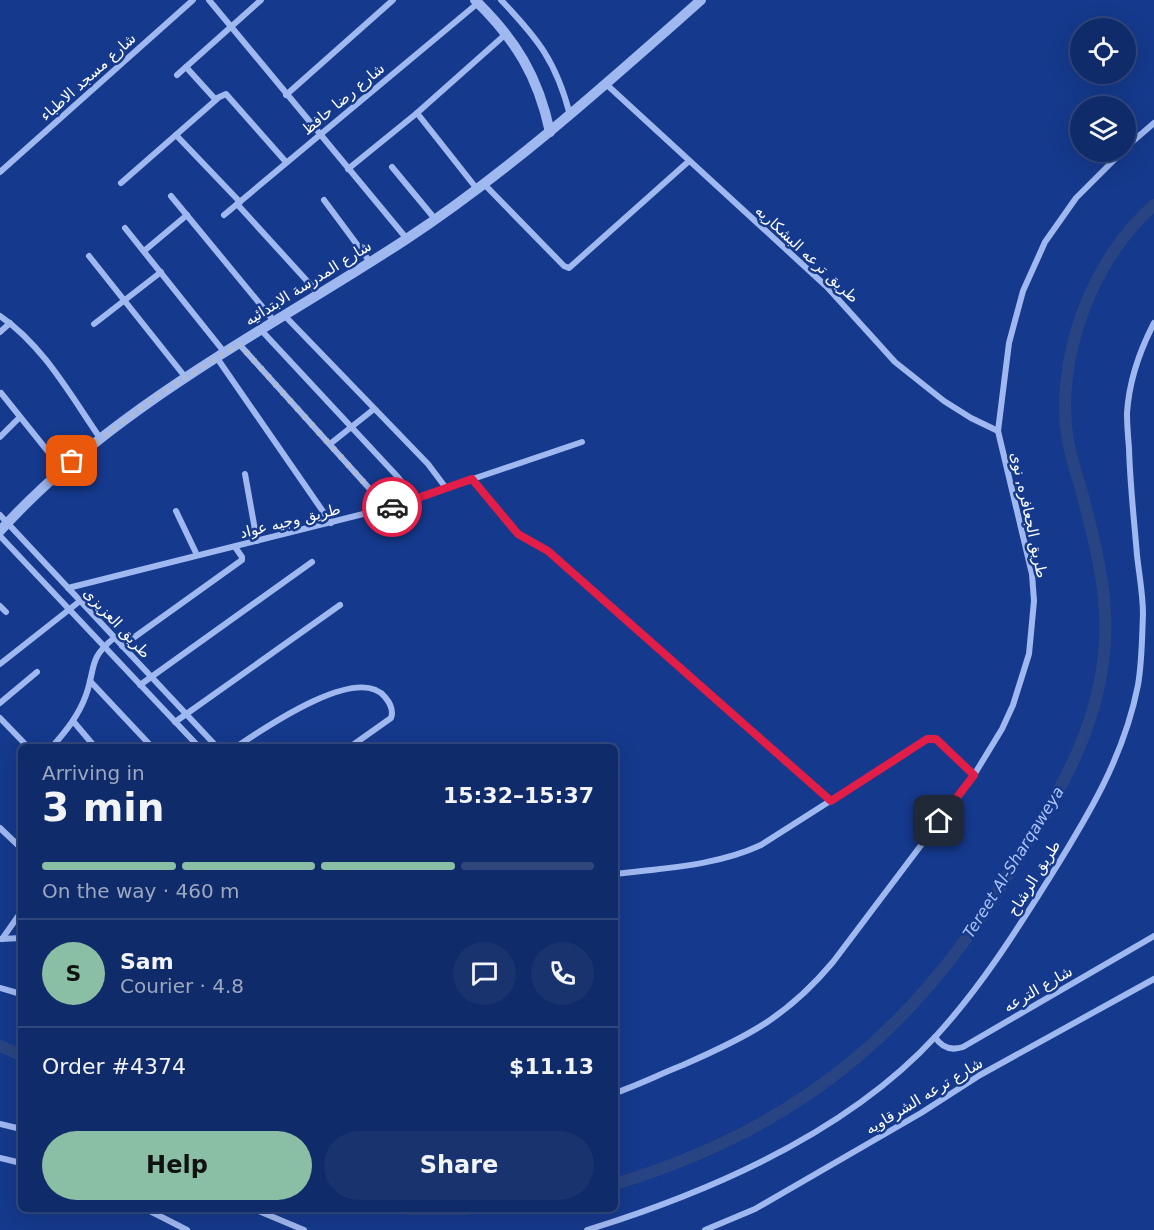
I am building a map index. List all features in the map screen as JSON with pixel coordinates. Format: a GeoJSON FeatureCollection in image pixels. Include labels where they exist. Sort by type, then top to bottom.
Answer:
{"type":"FeatureCollection","features":[{"type":"Feature","properties":{"kind":"street","name":"شارع مسجد الاطباء"},"geometry":{"type":"LineString","coordinates":[[0,172],[193,0]]}},
{"type":"Feature","properties":{"kind":"street"},"geometry":{"type":"LineString","coordinates":[[209,0],[406,239]]}},
{"type":"Feature","properties":{"kind":"street"},"geometry":{"type":"LineString","coordinates":[[177,75],[261,0]]}},
{"type":"Feature","properties":{"kind":"street"},"geometry":{"type":"LineString","coordinates":[[286,95],[393,0]]}},
{"type":"Feature","properties":{"kind":"street"},"geometry":{"type":"LineString","coordinates":[[501,0],[544,50],[560,82],[570,115]]}},
{"type":"Feature","properties":{"kind":"street","name":"شارع المدرسة الابتدائيه"},"geometry":{"type":"LineString","coordinates":[[2,523],[62,469],[155,397],[406,239],[480,186],[550,132],[701,0]]}},
{"type":"Feature","properties":{"kind":"street"},"geometry":{"type":"LineString","coordinates":[[476,1],[507,33],[527,63],[546,113],[550,132]]}},
{"type":"Feature","properties":{"kind":"street","name":"شارع رضا حافظ"},"geometry":{"type":"LineString","coordinates":[[224,215],[476,1]]}},
{"type":"Feature","properties":{"kind":"street"},"geometry":{"type":"LineString","coordinates":[[348,169],[417,113],[507,33]]}},
{"type":"Feature","properties":{"kind":"street"},"geometry":{"type":"LineString","coordinates":[[186,67],[217,99]]}},
{"type":"Feature","properties":{"kind":"street","name":"طريق ترعه البشكاريه"},"geometry":{"type":"LineString","coordinates":[[606,84],[827,288],[895,362],[944,401],[970,418],[998,431]]}},
{"type":"Feature","properties":{"kind":"street"},"geometry":{"type":"LineString","coordinates":[[121,183],[217,99],[226,94],[286,162]]}},
{"type":"Feature","properties":{"kind":"street"},"geometry":{"type":"LineString","coordinates":[[417,113],[480,186],[568,268],[689,161]]}},
{"type":"Feature","properties":{"kind":"street"},"geometry":{"type":"LineString","coordinates":[[1136,139],[1154,123]]}},
{"type":"Feature","properties":{"kind":"street"},"geometry":{"type":"LineString","coordinates":[[176,135],[318,293]]}},
{"type":"Feature","properties":{"kind":"street","name":"طريق الجعافره, نوى"},"geometry":{"type":"LineString","coordinates":[[618,1093],[735,1041],[769,1022],[799,998],[833,962],[974,775],[1002,729],[1024,671],[1032,627],[1032,574],[998,431],[1009,343],[1023,291],[1045,242],[1076,198],[1112,162]]}},
{"type":"Feature","properties":{"kind":"street"},"geometry":{"type":"LineString","coordinates":[[392,166],[435,219]]}},
{"type":"Feature","properties":{"kind":"street"},"geometry":{"type":"LineString","coordinates":[[171,196],[274,321]]}},
{"type":"Feature","properties":{"kind":"street"},"geometry":{"type":"LineString","coordinates":[[324,200],[370,262]]}},
{"type":"Feature","properties":{"kind":"street"},"geometry":{"type":"LineString","coordinates":[[144,251],[186,215]]}},
{"type":"Feature","properties":{"kind":"street"},"geometry":{"type":"LineString","coordinates":[[125,228],[221,355],[331,523]]}},
{"type":"Feature","properties":{"kind":"street"},"geometry":{"type":"LineString","coordinates":[[89,256],[186,378]]}},
{"type":"Feature","properties":{"kind":"street"},"geometry":{"type":"LineString","coordinates":[[94,324],[160,272]]}},
{"type":"Feature","properties":{"kind":"street"},"geometry":{"type":"LineString","coordinates":[[285,315],[428,464],[446,488]]}},
{"type":"Feature","properties":{"kind":"street"},"geometry":{"type":"LineString","coordinates":[[0,316],[37,349],[100,438]]}},
{"type":"Feature","properties":{"kind":"street","name":"طريق الرشاح"},"geometry":{"type":"LineString","coordinates":[[587,1230],[687,1195],[735,1173],[811,1134],[873,1093],[935,1037],[974,991],[1015,933],[1098,798],[1122,744],[1138,683],[1143,611],[1131,492],[1127,412],[1137,361],[1154,322]]}},
{"type":"Feature","properties":{"kind":"street"},"geometry":{"type":"LineString","coordinates":[[0,332],[10,323]]}},
{"type":"Feature","properties":{"kind":"street"},"geometry":{"type":"LineString","coordinates":[[261,330],[416,499]]}},
{"type":"Feature","properties":{"kind":"street"},"geometry":{"type":"LineString","coordinates":[[239,344],[387,508]]}},
{"type":"Feature","properties":{"kind":"street"},"geometry":{"type":"LineString","coordinates":[[1,393],[62,469]]}},
{"type":"Feature","properties":{"kind":"street"},"geometry":{"type":"LineString","coordinates":[[330,444],[374,409]]}},
{"type":"Feature","properties":{"kind":"street"},"geometry":{"type":"LineString","coordinates":[[0,437],[20,417]]}},
{"type":"Feature","properties":{"kind":"street","name":"طريق وجيه عواد"},"geometry":{"type":"LineString","coordinates":[[68,588],[387,508],[582,442]]}},
{"type":"Feature","properties":{"kind":"street"},"geometry":{"type":"LineString","coordinates":[[245,474],[257,541]]}},
{"type":"Feature","properties":{"kind":"street"},"geometry":{"type":"LineString","coordinates":[[472,479],[518,534],[548,551],[831,801]]}},
{"type":"Feature","properties":{"kind":"street"},"geometry":{"type":"LineString","coordinates":[[176,511],[197,555]]}},
{"type":"Feature","properties":{"kind":"street","name":"طريق العزيزى"},"geometry":{"type":"LineString","coordinates":[[2,523],[68,588],[214,744]]}},
{"type":"Feature","properties":{"kind":"street","name":"طريق العزيزى"},"geometry":{"type":"LineString","coordinates":[[0,536],[196,744]]}},
{"type":"Feature","properties":{"kind":"street"},"geometry":{"type":"LineString","coordinates":[[122,646],[242,560],[235,547]]}},
{"type":"Feature","properties":{"kind":"street"},"geometry":{"type":"LineString","coordinates":[[140,685],[312,562]]}},
{"type":"Feature","properties":{"kind":"street"},"geometry":{"type":"LineString","coordinates":[[0,664],[80,601]]}},
{"type":"Feature","properties":{"kind":"street"},"geometry":{"type":"LineString","coordinates":[[175,722],[340,605]]}},
{"type":"Feature","properties":{"kind":"street"},"geometry":{"type":"LineString","coordinates":[[0,606],[6,612]]}},
{"type":"Feature","properties":{"kind":"street"},"geometry":{"type":"LineString","coordinates":[[54,744],[73,721],[86,695],[93,663],[104,646],[114,638]]}},
{"type":"Feature","properties":{"kind":"street"},"geometry":{"type":"LineString","coordinates":[[0,704],[37,672]]}},
{"type":"Feature","properties":{"kind":"street"},"geometry":{"type":"LineString","coordinates":[[90,681],[149,744]]}},
{"type":"Feature","properties":{"kind":"street"},"geometry":{"type":"LineString","coordinates":[[240,744],[276,720],[309,702],[342,691],[370,687],[377,690],[390,704],[393,711],[392,718],[355,744]]}},
{"type":"Feature","properties":{"kind":"street"},"geometry":{"type":"LineString","coordinates":[[0,718],[25,744]]}},
{"type":"Feature","properties":{"kind":"street"},"geometry":{"type":"LineString","coordinates":[[73,721],[92,744]]}},
{"type":"Feature","properties":{"kind":"street"},"geometry":{"type":"LineString","coordinates":[[618,874],[710,861],[745,852],[761,845],[932,738],[936,739],[974,775]]}},
{"type":"Feature","properties":{"kind":"street"},"geometry":{"type":"LineString","coordinates":[[0,828],[18,845]]}},
{"type":"Feature","properties":{"kind":"street"},"geometry":{"type":"LineString","coordinates":[[1,939],[18,916]]}},
{"type":"Feature","properties":{"kind":"street","name":"شارع الترعه"},"geometry":{"type":"LineString","coordinates":[[935,1037],[944,1047],[951,1049],[963,1047],[1154,936]]}},
{"type":"Feature","properties":{"kind":"street"},"geometry":{"type":"LineString","coordinates":[[1,939],[18,938]]}},
{"type":"Feature","properties":{"kind":"street","name":"شارع ترعه الشرقاويه"},"geometry":{"type":"LineString","coordinates":[[705,1230],[755,1209],[921,1113],[980,1075],[1154,979]]}},
{"type":"Feature","properties":{"kind":"street"},"geometry":{"type":"LineString","coordinates":[[0,988],[18,993]]}},
{"type":"Feature","properties":{"kind":"street"},"geometry":{"type":"LineString","coordinates":[[0,1124],[18,1128]]}},
{"type":"Feature","properties":{"kind":"street"},"geometry":{"type":"LineString","coordinates":[[0,1158],[18,1162]]}},
{"type":"Feature","properties":{"kind":"street"},"geometry":{"type":"LineString","coordinates":[[152,1212],[187,1230]]}},
{"type":"Feature","properties":{"kind":"street"},"geometry":{"type":"LineString","coordinates":[[260,1212],[304,1230]]}},
{"type":"Feature","properties":{"kind":"waterway","name":"Tereet Al-Sharqaweya"},"geometry":{"type":"LineString","coordinates":[[618,1183],[667,1167],[762,1123],[806,1096],[847,1066],[886,1032],[957,951],[992,900],[1054,799],[1079,749],[1088,723],[1102,669],[1105,641],[1104,602],[1099,564],[1068,441],[1065,410],[1067,378],[1082,313],[1096,282],[1112,253],[1132,227],[1154,205]]}},
{"type":"Feature","properties":{"kind":"waterway","name":"Tereet Al-Sharqaweya"},"geometry":{"type":"LineString","coordinates":[[0,1046],[18,1054]]}},
{"type":"Feature","properties":{"kind":"way so far"},"geometry":{"type":"LineString","coordinates":[[72,461],[155,397],[239,344],[387,508],[392,507]]}},
{"type":"Feature","properties":{"kind":"route"},"geometry":{"type":"LineString","coordinates":[[392,507],[472,479],[518,534],[548,551],[831,801],[927,739],[936,739],[974,775],[939,821]]}}]}
